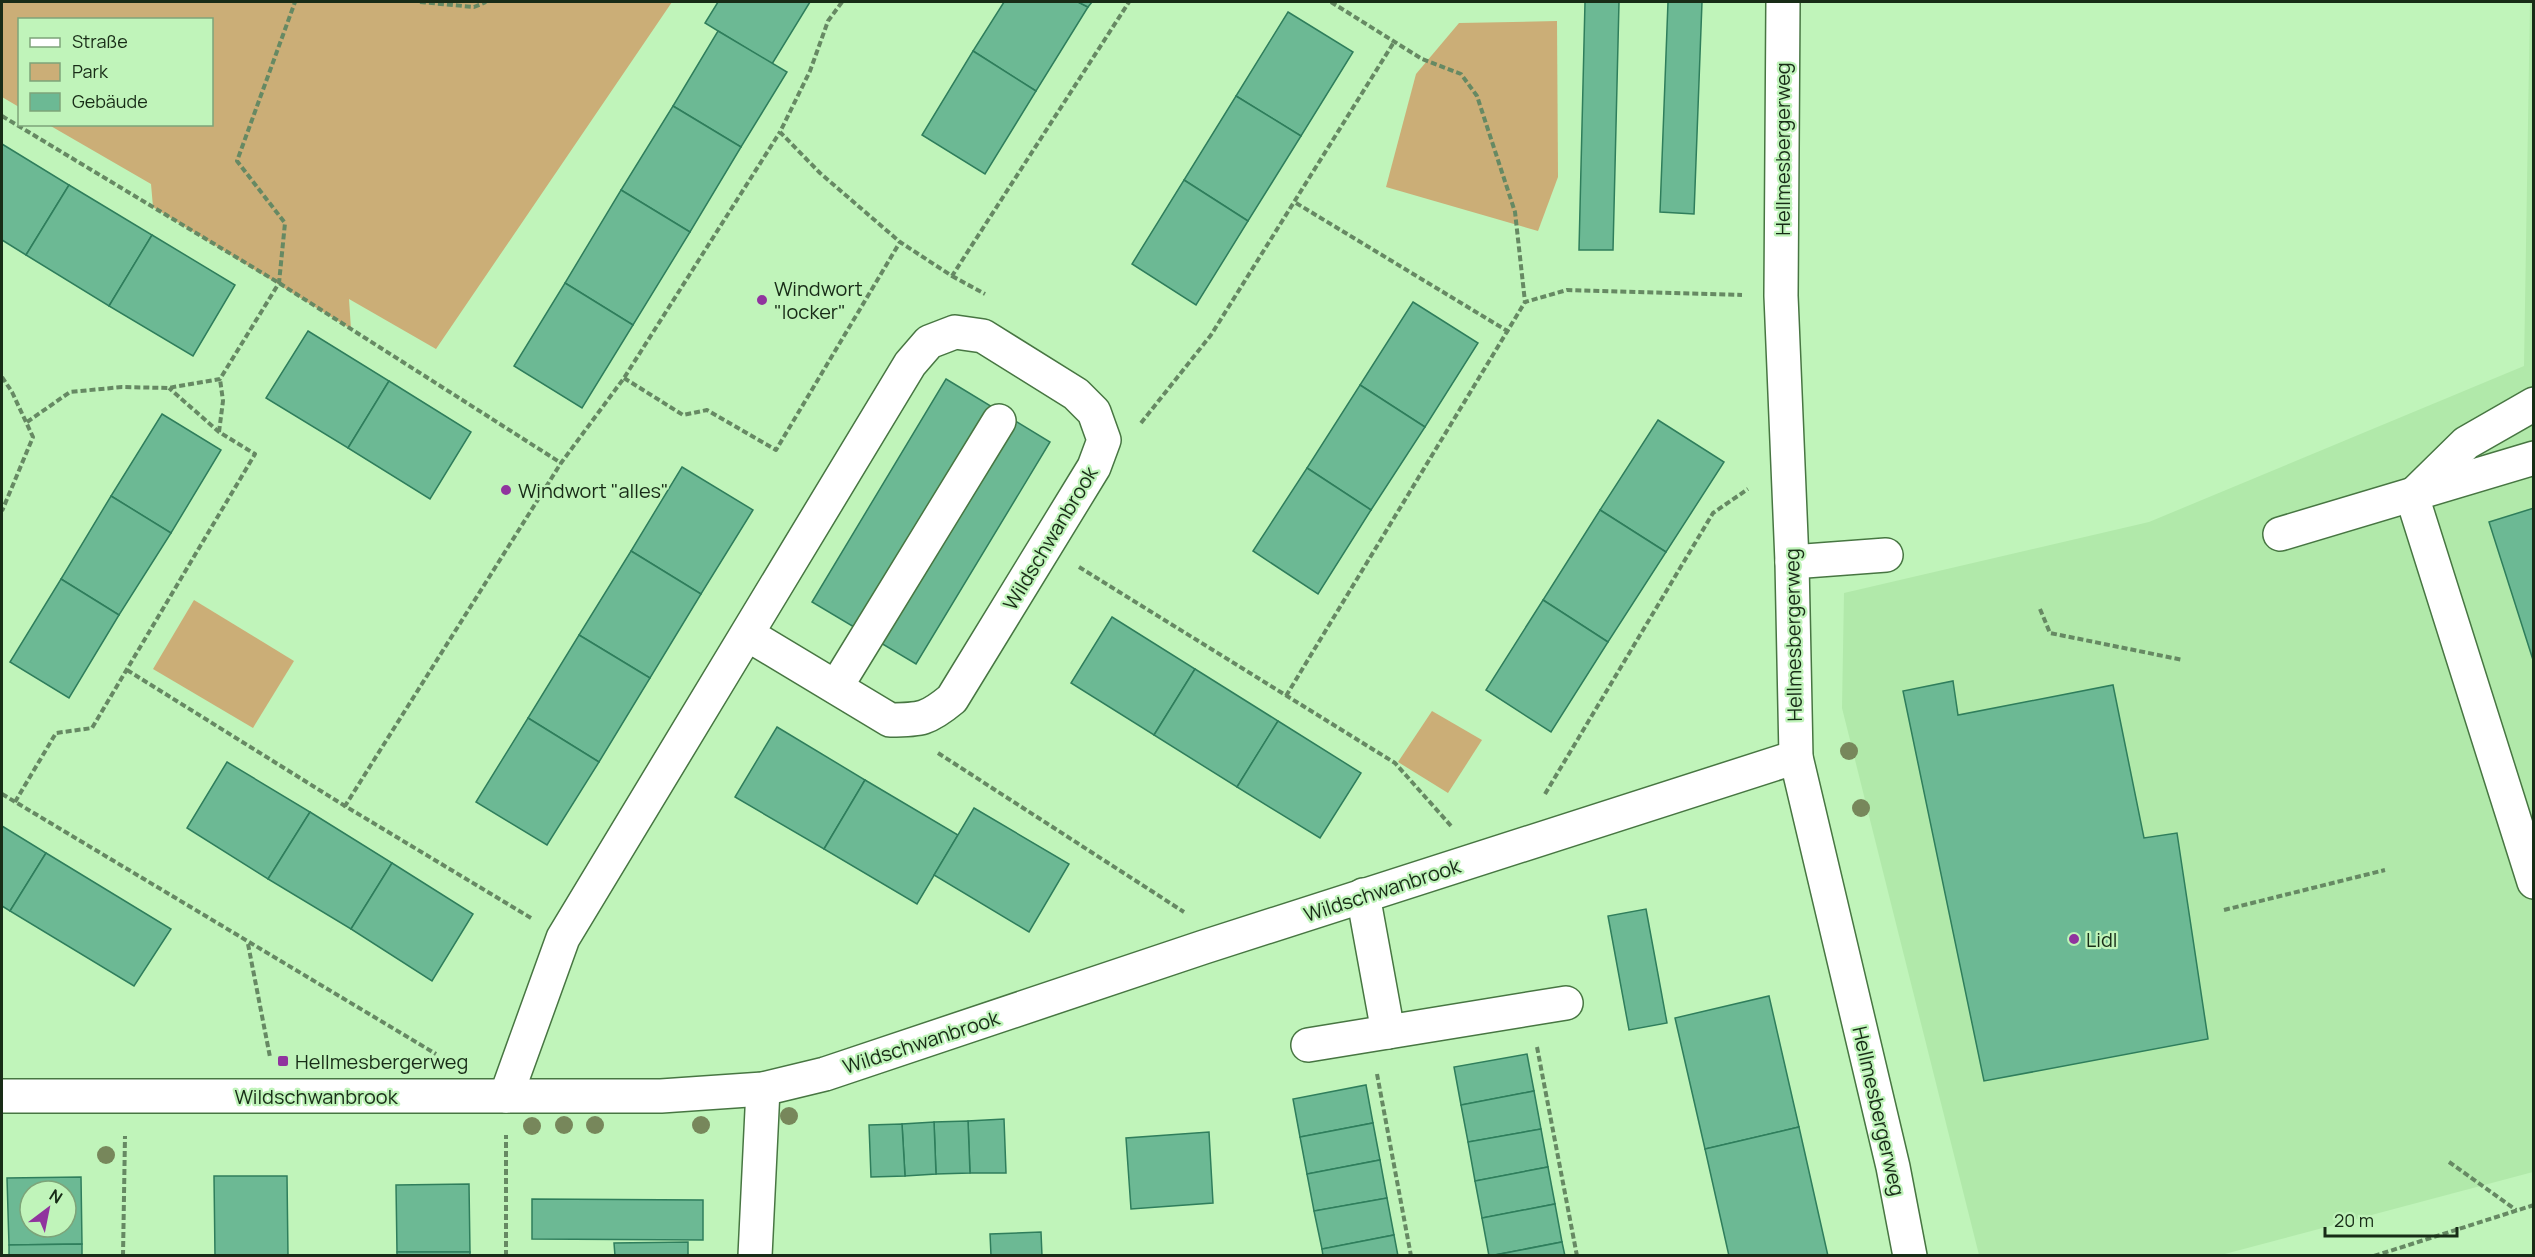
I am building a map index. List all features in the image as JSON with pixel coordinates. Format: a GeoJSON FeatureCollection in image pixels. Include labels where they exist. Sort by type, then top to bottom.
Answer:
{"type":"FeatureCollection","features":[{"type":"Feature","properties":{"kind":"street","name":"Hellmesbergerweg"},"geometry":{"type":"LineString","coordinates":[[1783,2],[1781,296],[1792,562],[1796,757],[1893,1167],[1910,1256]]}},
{"type":"Feature","properties":{"kind":"street"},"geometry":{"type":"LineString","coordinates":[[506,1096],[563,938],[910,364],[929,342],[955,332],[983,336],[1076,394],[1094,412],[1104,440]]}},
{"type":"Feature","properties":{"kind":"street"},"geometry":{"type":"LineString","coordinates":[[2412,496],[2466,443],[2534,404]]}},
{"type":"Feature","properties":{"kind":"street"},"geometry":{"type":"LineString","coordinates":[[836,687],[999,421]]}},
{"type":"Feature","properties":{"kind":"street","name":"Wildschwanbrook"},"geometry":{"type":"LineString","coordinates":[[747,633],[890,720],[915,720],[934,715],[952,699],[1094,467],[1104,440]]}},
{"type":"Feature","properties":{"kind":"street"},"geometry":{"type":"LineString","coordinates":[[2280,534],[2534,458]]}},
{"type":"Feature","properties":{"kind":"street"},"geometry":{"type":"LineString","coordinates":[[2412,496],[2534,882]]}},
{"type":"Feature","properties":{"kind":"street"},"geometry":{"type":"LineString","coordinates":[[1792,562],[1886,555]]}},
{"type":"Feature","properties":{"kind":"street","name":"Wildschwanbrook"},"geometry":{"type":"LineString","coordinates":[[2,1096],[661,1096],[763,1089],[825,1074],[1204,947],[1796,757]]}},
{"type":"Feature","properties":{"kind":"street"},"geometry":{"type":"LineString","coordinates":[[1364,895],[1379,1034]]}},
{"type":"Feature","properties":{"kind":"street"},"geometry":{"type":"LineString","coordinates":[[1308,1045],[1566,1002]]}},
{"type":"Feature","properties":{"kind":"street"},"geometry":{"type":"LineString","coordinates":[[755,1256],[763,1089]]}},
{"type":"Feature","properties":{"kind":"path"},"geometry":{"type":"LineString","coordinates":[[219,432],[222,401],[220,379],[279,284],[285,223],[237,162],[295,2]]}},
{"type":"Feature","properties":{"kind":"path"},"geometry":{"type":"LineString","coordinates":[[420,2],[474,7],[486,2]]}},
{"type":"Feature","properties":{"kind":"path"},"geometry":{"type":"LineString","coordinates":[[345,806],[561,463],[624,378],[780,132],[810,71],[828,21],[842,2]]}},
{"type":"Feature","properties":{"kind":"path"},"geometry":{"type":"LineString","coordinates":[[780,132],[820,173],[900,242],[952,276],[1129,2]]}},
{"type":"Feature","properties":{"kind":"path"},"geometry":{"type":"LineString","coordinates":[[1286,696],[1509,332],[1525,302],[1515,212],[1477,96],[1461,74],[1422,59],[1331,2]]}},
{"type":"Feature","properties":{"kind":"path"},"geometry":{"type":"LineString","coordinates":[[1104,440],[1134,432],[1211,335],[1296,203],[1394,42]]}},
{"type":"Feature","properties":{"kind":"path"},"geometry":{"type":"LineString","coordinates":[[2,116],[18,126]]}},
{"type":"Feature","properties":{"kind":"path"},"geometry":{"type":"LineString","coordinates":[[18,126],[279,284],[561,463]]}},
{"type":"Feature","properties":{"kind":"path"},"geometry":{"type":"LineString","coordinates":[[1296,203],[1509,332]]}},
{"type":"Feature","properties":{"kind":"path"},"geometry":{"type":"LineString","coordinates":[[624,378],[683,415],[707,410],[776,450],[900,242]]}},
{"type":"Feature","properties":{"kind":"path"},"geometry":{"type":"LineString","coordinates":[[1525,302],[1567,290],[1781,296]]}},
{"type":"Feature","properties":{"kind":"path"},"geometry":{"type":"LineString","coordinates":[[2,377],[12,392],[33,437],[2,511]]}},
{"type":"Feature","properties":{"kind":"path"},"geometry":{"type":"LineString","coordinates":[[27,422],[70,392],[122,387],[168,387],[220,379]]}},
{"type":"Feature","properties":{"kind":"path"},"geometry":{"type":"LineString","coordinates":[[15,802],[57,733],[92,728],[255,454],[219,432],[168,387]]}},
{"type":"Feature","properties":{"kind":"path"},"geometry":{"type":"LineString","coordinates":[[1515,847],[1586,722],[1713,513],[1787,461]]}},
{"type":"Feature","properties":{"kind":"path"},"geometry":{"type":"LineString","coordinates":[[1078,566],[1395,763],[1457,833]]}},
{"type":"Feature","properties":{"kind":"path"},"geometry":{"type":"LineString","coordinates":[[2040,609],[2050,633],[2183,660]]}},
{"type":"Feature","properties":{"kind":"path"},"geometry":{"type":"LineString","coordinates":[[127,670],[563,938]]}},
{"type":"Feature","properties":{"kind":"path"},"geometry":{"type":"LineString","coordinates":[[915,720],[934,750],[1195,919],[1204,947]]}},
{"type":"Feature","properties":{"kind":"path"},"geometry":{"type":"LineString","coordinates":[[2,794],[438,1056]]}},
{"type":"Feature","properties":{"kind":"path"},"geometry":{"type":"LineString","coordinates":[[2224,910],[2385,870]]}},
{"type":"Feature","properties":{"kind":"path"},"geometry":{"type":"LineString","coordinates":[[247,943],[279,1096]]}},
{"type":"Feature","properties":{"kind":"path"},"geometry":{"type":"LineString","coordinates":[[1529,1008],[1577,1256]]}},
{"type":"Feature","properties":{"kind":"path"},"geometry":{"type":"LineString","coordinates":[[1379,1034],[1411,1256]]}},
{"type":"Feature","properties":{"kind":"path"},"geometry":{"type":"LineString","coordinates":[[123,1256],[125,1096]]}},
{"type":"Feature","properties":{"kind":"path"},"geometry":{"type":"LineString","coordinates":[[506,1096],[506,1256]]}},
{"type":"Feature","properties":{"kind":"path"},"geometry":{"type":"LineString","coordinates":[[2449,1162],[2516,1210]]}},
{"type":"Feature","properties":{"kind":"path"},"geometry":{"type":"LineString","coordinates":[[2374,1256],[2534,1205]]}},
{"type":"Feature","properties":{"kind":"shaded area"},"geometry":{"type":"Polygon","coordinates":[[[2530,2],[2533,2],[2533,1172],[2221,1255],[1979,1255],[1842,708],[1844,593],[2149,522],[2524,366],[2530,2]]]}},
{"type":"Feature","properties":{"kind":"green space"},"geometry":{"type":"Polygon","coordinates":[[[2,2],[672,2],[436,349],[349,299],[351,329],[153,207],[151,184],[51,126],[213,126],[213,18],[18,18],[18,106],[2,97],[2,2]]]}},
{"type":"Feature","properties":{"kind":"green space"},"geometry":{"type":"Polygon","coordinates":[[[1557,21],[1558,177],[1538,231],[1386,187],[1416,74],[1459,23],[1557,21]]]}},
{"type":"Feature","properties":{"kind":"green space"},"geometry":{"type":"Polygon","coordinates":[[[194,600],[294,661],[253,728],[153,669],[194,600]]]}},
{"type":"Feature","properties":{"kind":"green space"},"geometry":{"type":"Polygon","coordinates":[[[1432,711],[1482,740],[1448,793],[1398,762],[1432,711]]]}},
{"type":"Feature","properties":{"kind":"building"},"geometry":{"type":"Polygon","coordinates":[[[718,2],[810,2],[772,64],[705,23],[718,2]]]}},
{"type":"Feature","properties":{"kind":"building"},"geometry":{"type":"Polygon","coordinates":[[[1004,2],[1078,2],[1088,7],[1036,91],[973,51],[1004,2]]]}},
{"type":"Feature","properties":{"kind":"building"},"geometry":{"type":"Polygon","coordinates":[[[1078,2],[1092,2],[1088,7],[1078,2]]]}},
{"type":"Feature","properties":{"kind":"building"},"geometry":{"type":"Polygon","coordinates":[[[1585,2],[1619,2],[1613,250],[1579,250],[1585,2]]]}},
{"type":"Feature","properties":{"kind":"building"},"geometry":{"type":"Polygon","coordinates":[[[1668,2],[1702,2],[1694,214],[1660,212],[1668,2]]]}},
{"type":"Feature","properties":{"kind":"building"},"geometry":{"type":"Polygon","coordinates":[[[1288,12],[1353,52],[1301,136],[1236,96],[1288,12]]]}},
{"type":"Feature","properties":{"kind":"building"},"geometry":{"type":"Polygon","coordinates":[[[718,31],[787,72],[741,147],[673,106],[718,31]]]}},
{"type":"Feature","properties":{"kind":"building"},"geometry":{"type":"Polygon","coordinates":[[[973,51],[1036,91],[985,174],[922,135],[973,51]]]}},
{"type":"Feature","properties":{"kind":"building"},"geometry":{"type":"Polygon","coordinates":[[[1236,96],[1301,136],[1248,221],[1184,180],[1236,96]]]}},
{"type":"Feature","properties":{"kind":"building"},"geometry":{"type":"Polygon","coordinates":[[[673,106],[741,147],[690,232],[621,190],[673,106]]]}},
{"type":"Feature","properties":{"kind":"building"},"geometry":{"type":"Polygon","coordinates":[[[2,144],[69,185],[26,255],[2,240],[2,144]]]}},
{"type":"Feature","properties":{"kind":"building"},"geometry":{"type":"Polygon","coordinates":[[[1184,180],[1248,221],[1196,305],[1132,264],[1184,180]]]}},
{"type":"Feature","properties":{"kind":"building"},"geometry":{"type":"Polygon","coordinates":[[[69,185],[152,235],[109,306],[26,255],[69,185]]]}},
{"type":"Feature","properties":{"kind":"building"},"geometry":{"type":"Polygon","coordinates":[[[621,190],[690,232],[633,325],[565,283],[621,190]]]}},
{"type":"Feature","properties":{"kind":"building"},"geometry":{"type":"Polygon","coordinates":[[[152,235],[235,285],[193,356],[109,306],[152,235]]]}},
{"type":"Feature","properties":{"kind":"building"},"geometry":{"type":"Polygon","coordinates":[[[565,283],[633,325],[582,408],[514,366],[565,283]]]}},
{"type":"Feature","properties":{"kind":"building"},"geometry":{"type":"Polygon","coordinates":[[[1413,302],[1478,343],[1425,427],[1360,385],[1413,302]]]}},
{"type":"Feature","properties":{"kind":"building"},"geometry":{"type":"Polygon","coordinates":[[[308,331],[389,381],[348,448],[266,398],[308,331]]]}},
{"type":"Feature","properties":{"kind":"building"},"geometry":{"type":"Polygon","coordinates":[[[946,379],[1050,442],[916,664],[812,602],[946,379]]]}},
{"type":"Feature","properties":{"kind":"building"},"geometry":{"type":"Polygon","coordinates":[[[389,381],[471,432],[430,499],[348,448],[389,381]]]}},
{"type":"Feature","properties":{"kind":"building"},"geometry":{"type":"Polygon","coordinates":[[[1360,385],[1425,427],[1371,510],[1307,468],[1360,385]]]}},
{"type":"Feature","properties":{"kind":"building"},"geometry":{"type":"Polygon","coordinates":[[[162,414],[221,450],[171,533],[111,496],[162,414]]]}},
{"type":"Feature","properties":{"kind":"building"},"geometry":{"type":"Polygon","coordinates":[[[1658,420],[1724,462],[1666,552],[1600,510],[1658,420]]]}},
{"type":"Feature","properties":{"kind":"building"},"geometry":{"type":"Polygon","coordinates":[[[682,467],[753,510],[701,594],[631,551],[682,467]]]}},
{"type":"Feature","properties":{"kind":"building"},"geometry":{"type":"Polygon","coordinates":[[[1307,468],[1371,510],[1318,594],[1253,551],[1307,468]]]}},
{"type":"Feature","properties":{"kind":"building"},"geometry":{"type":"Polygon","coordinates":[[[111,496],[171,533],[119,615],[61,579],[111,496]]]}},
{"type":"Feature","properties":{"kind":"building"},"geometry":{"type":"Polygon","coordinates":[[[2534,508],[2534,663],[2489,522],[2534,508]]]}},
{"type":"Feature","properties":{"kind":"building"},"geometry":{"type":"Polygon","coordinates":[[[1600,510],[1666,552],[1608,642],[1543,600],[1600,510]]]}},
{"type":"Feature","properties":{"kind":"building"},"geometry":{"type":"Polygon","coordinates":[[[631,551],[701,594],[650,678],[579,635],[631,551]]]}},
{"type":"Feature","properties":{"kind":"building"},"geometry":{"type":"Polygon","coordinates":[[[61,579],[119,615],[69,698],[10,662],[61,579]]]}},
{"type":"Feature","properties":{"kind":"building"},"geometry":{"type":"Polygon","coordinates":[[[1543,600],[1608,642],[1551,732],[1486,690],[1543,600]]]}},
{"type":"Feature","properties":{"kind":"building"},"geometry":{"type":"Polygon","coordinates":[[[1112,617],[1195,669],[1154,735],[1071,683],[1112,617]]]}},
{"type":"Feature","properties":{"kind":"building"},"geometry":{"type":"Polygon","coordinates":[[[579,635],[650,678],[599,762],[528,718],[579,635]]]}},
{"type":"Feature","properties":{"kind":"building"},"geometry":{"type":"Polygon","coordinates":[[[1195,669],[1278,721],[1237,787],[1154,735],[1195,669]]]}},
{"type":"Feature","properties":{"kind":"building","name":"Lidl"},"geometry":{"type":"Polygon","coordinates":[[[1953,681],[1958,715],[2113,685],[2144,838],[2177,833],[2208,1039],[1984,1081],[1903,691],[1953,681]]]}},
{"type":"Feature","properties":{"kind":"building"},"geometry":{"type":"Polygon","coordinates":[[[528,718],[599,762],[547,845],[476,802],[528,718]]]}},
{"type":"Feature","properties":{"kind":"building"},"geometry":{"type":"Polygon","coordinates":[[[1278,721],[1361,773],[1320,838],[1237,787],[1278,721]]]}},
{"type":"Feature","properties":{"kind":"building"},"geometry":{"type":"Polygon","coordinates":[[[777,727],[865,780],[824,849],[735,797],[777,727]]]}},
{"type":"Feature","properties":{"kind":"building"},"geometry":{"type":"Polygon","coordinates":[[[227,762],[310,812],[268,879],[187,828],[227,762]]]}},
{"type":"Feature","properties":{"kind":"building"},"geometry":{"type":"Polygon","coordinates":[[[865,780],[958,835],[917,904],[824,849],[865,780]]]}},
{"type":"Feature","properties":{"kind":"building"},"geometry":{"type":"Polygon","coordinates":[[[974,808],[1069,864],[1029,932],[934,875],[974,808]]]}},
{"type":"Feature","properties":{"kind":"building"},"geometry":{"type":"Polygon","coordinates":[[[310,812],[392,863],[351,929],[268,879],[310,812]]]}},
{"type":"Feature","properties":{"kind":"building"},"geometry":{"type":"Polygon","coordinates":[[[2,826],[46,853],[10,911],[2,906],[2,826]]]}},
{"type":"Feature","properties":{"kind":"building"},"geometry":{"type":"Polygon","coordinates":[[[46,853],[171,929],[134,986],[10,911],[46,853]]]}},
{"type":"Feature","properties":{"kind":"building"},"geometry":{"type":"Polygon","coordinates":[[[392,863],[473,914],[432,981],[351,929],[392,863]]]}},
{"type":"Feature","properties":{"kind":"building"},"geometry":{"type":"Polygon","coordinates":[[[1646,909],[1667,1023],[1629,1030],[1608,916],[1646,909]]]}},
{"type":"Feature","properties":{"kind":"building"},"geometry":{"type":"Polygon","coordinates":[[[1769,996],[1799,1127],[1705,1149],[1675,1018],[1769,996]]]}},
{"type":"Feature","properties":{"kind":"building"},"geometry":{"type":"Polygon","coordinates":[[[1527,1054],[1534,1091],[1461,1105],[1454,1067],[1527,1054]]]}},
{"type":"Feature","properties":{"kind":"building"},"geometry":{"type":"Polygon","coordinates":[[[1366,1085],[1373,1123],[1300,1137],[1293,1099],[1366,1085]]]}},
{"type":"Feature","properties":{"kind":"building"},"geometry":{"type":"Polygon","coordinates":[[[1534,1091],[1541,1129],[1468,1142],[1461,1105],[1534,1091]]]}},
{"type":"Feature","properties":{"kind":"building"},"geometry":{"type":"Polygon","coordinates":[[[1004,1119],[1006,1173],[970,1173],[968,1121],[1004,1119]]]}},
{"type":"Feature","properties":{"kind":"building"},"geometry":{"type":"Polygon","coordinates":[[[968,1121],[970,1173],[936,1174],[934,1122],[968,1121]]]}},
{"type":"Feature","properties":{"kind":"building"},"geometry":{"type":"Polygon","coordinates":[[[934,1122],[936,1174],[905,1176],[902,1124],[934,1122]]]}},
{"type":"Feature","properties":{"kind":"building"},"geometry":{"type":"Polygon","coordinates":[[[1373,1123],[1380,1160],[1307,1174],[1300,1137],[1373,1123]]]}},
{"type":"Feature","properties":{"kind":"building"},"geometry":{"type":"Polygon","coordinates":[[[902,1124],[905,1176],[871,1177],[869,1125],[902,1124]]]}},
{"type":"Feature","properties":{"kind":"building"},"geometry":{"type":"Polygon","coordinates":[[[1799,1127],[1828,1256],[1729,1256],[1705,1149],[1799,1127]]]}},
{"type":"Feature","properties":{"kind":"building"},"geometry":{"type":"Polygon","coordinates":[[[1541,1129],[1548,1167],[1475,1181],[1468,1142],[1541,1129]]]}},
{"type":"Feature","properties":{"kind":"building"},"geometry":{"type":"Polygon","coordinates":[[[1209,1132],[1213,1203],[1131,1209],[1126,1138],[1209,1132]]]}},
{"type":"Feature","properties":{"kind":"building"},"geometry":{"type":"Polygon","coordinates":[[[1380,1160],[1387,1198],[1314,1211],[1307,1174],[1380,1160]]]}},
{"type":"Feature","properties":{"kind":"building"},"geometry":{"type":"Polygon","coordinates":[[[1548,1167],[1555,1204],[1482,1218],[1475,1181],[1548,1167]]]}},
{"type":"Feature","properties":{"kind":"building"},"geometry":{"type":"Polygon","coordinates":[[[214,1176],[287,1176],[288,1256],[215,1256],[214,1176]]]}},
{"type":"Feature","properties":{"kind":"building"},"geometry":{"type":"Polygon","coordinates":[[[81,1177],[82,1244],[9,1245],[7,1178],[81,1177]]]}},
{"type":"Feature","properties":{"kind":"building"},"geometry":{"type":"Polygon","coordinates":[[[469,1184],[470,1252],[397,1252],[396,1185],[469,1184]]]}},
{"type":"Feature","properties":{"kind":"building"},"geometry":{"type":"Polygon","coordinates":[[[1387,1198],[1394,1235],[1322,1249],[1314,1211],[1387,1198]]]}},
{"type":"Feature","properties":{"kind":"building"},"geometry":{"type":"Polygon","coordinates":[[[532,1199],[703,1200],[703,1240],[532,1239],[532,1199]]]}},
{"type":"Feature","properties":{"kind":"building"},"geometry":{"type":"Polygon","coordinates":[[[1555,1204],[1562,1242],[1489,1256],[1482,1218],[1555,1204]]]}},
{"type":"Feature","properties":{"kind":"building"},"geometry":{"type":"Polygon","coordinates":[[[1041,1232],[1042,1256],[991,1256],[990,1234],[1041,1232]]]}},
{"type":"Feature","properties":{"kind":"building"},"geometry":{"type":"Polygon","coordinates":[[[1394,1235],[1398,1256],[1323,1256],[1322,1249],[1394,1235]]]}},
{"type":"Feature","properties":{"kind":"building"},"geometry":{"type":"Polygon","coordinates":[[[688,1242],[688,1256],[615,1256],[614,1243],[688,1242]]]}},
{"type":"Feature","properties":{"kind":"building"},"geometry":{"type":"Polygon","coordinates":[[[1562,1242],[1565,1256],[1490,1256],[1562,1242]]]}},
{"type":"Feature","properties":{"kind":"building"},"geometry":{"type":"Polygon","coordinates":[[[82,1244],[82,1256],[9,1256],[9,1245],[82,1244]]]}},
{"type":"Feature","properties":{"kind":"building"},"geometry":{"type":"Polygon","coordinates":[[[397,1252],[470,1252],[470,1256],[397,1256],[397,1252]]]}},
{"type":"Feature","properties":{"kind":"place","name":"Windwort \"locker\""},"geometry":{"type":"Point","coordinates":[762,300]}},
{"type":"Feature","properties":{"kind":"place","name":"Windwort \"alles\""},"geometry":{"type":"Point","coordinates":[506,490]}},
{"type":"Feature","properties":{"kind":"place","name":"Lidl"},"geometry":{"type":"Point","coordinates":[2074,939]}},
{"type":"Feature","properties":{"kind":"place","name":"Hellmesbergerweg"},"geometry":{"type":"Point","coordinates":[283,1061]}}]}
